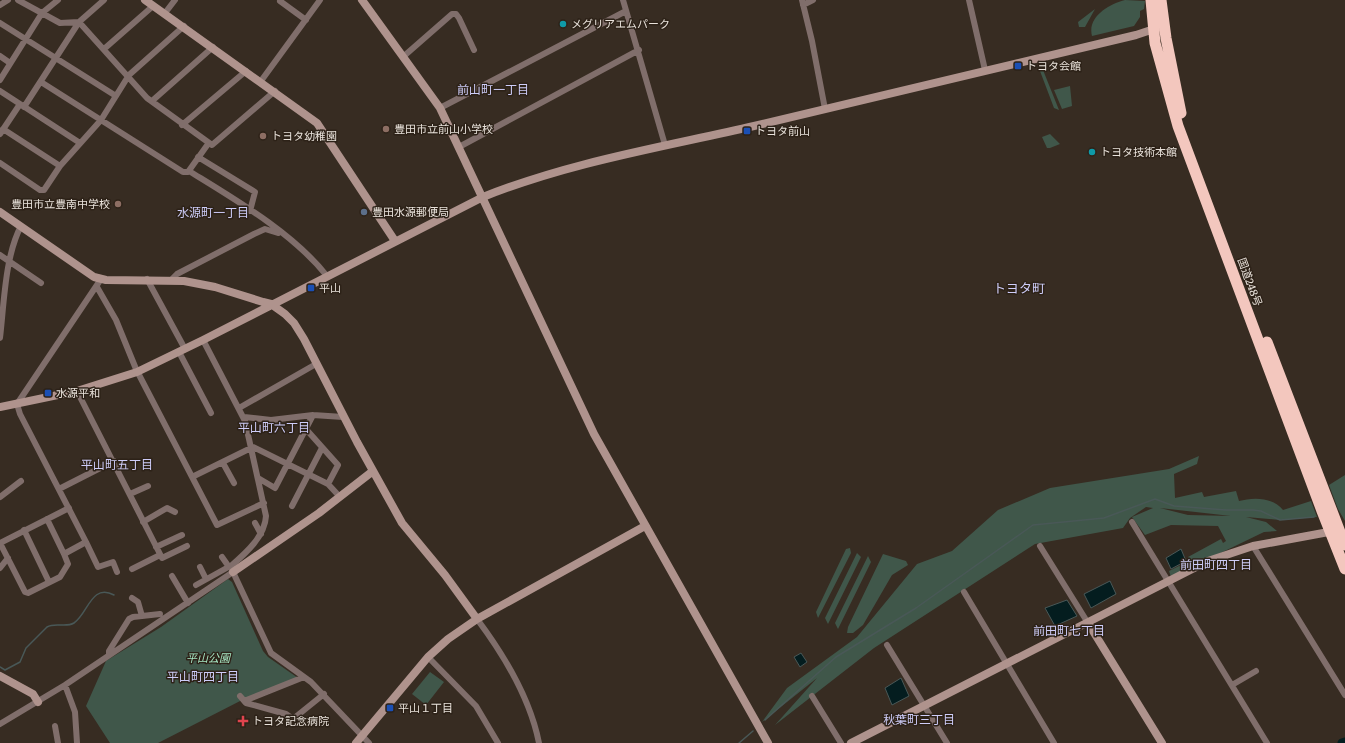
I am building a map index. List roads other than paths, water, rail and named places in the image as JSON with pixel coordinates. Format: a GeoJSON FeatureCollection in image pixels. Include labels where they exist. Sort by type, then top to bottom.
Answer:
{"type":"FeatureCollection","features":[{"type":"Feature","properties":{"kind":"highway","name":"国道248号"},"geometry":{"type":"LineString","coordinates":[[1151,0],[1186,128],[1335,531],[1345,569]]}},
{"type":"Feature","properties":{"kind":"highway","name":"国道248号"},"geometry":{"type":"LineString","coordinates":[[1158,28],[1161,0]]}},
{"type":"Feature","properties":{"kind":"highway","name":"国道248号"},"geometry":{"type":"LineString","coordinates":[[1335,531],[1345,545]]}},
{"type":"Feature","properties":{"kind":"street"},"geometry":{"type":"LineString","coordinates":[[0,5],[8,0]]}},
{"type":"Feature","properties":{"kind":"street"},"geometry":{"type":"LineString","coordinates":[[18,0],[60,23],[79,22]]}},
{"type":"Feature","properties":{"kind":"street"},"geometry":{"type":"LineString","coordinates":[[0,80],[42,13],[58,0]]}},
{"type":"Feature","properties":{"kind":"street"},"geometry":{"type":"LineString","coordinates":[[60,166],[2,131],[41,82],[79,22],[104,0]]}},
{"type":"Feature","properties":{"kind":"street"},"geometry":{"type":"LineString","coordinates":[[145,0],[275,91],[317,123],[395,241]]}},
{"type":"Feature","properties":{"kind":"street"},"geometry":{"type":"LineString","coordinates":[[165,13],[175,0]]}},
{"type":"Feature","properties":{"kind":"street"},"geometry":{"type":"LineString","coordinates":[[261,81],[320,0]]}},
{"type":"Feature","properties":{"kind":"street"},"geometry":{"type":"LineString","coordinates":[[362,0],[404,56],[440,108],[594,434],[768,743]]}},
{"type":"Feature","properties":{"kind":"street"},"geometry":{"type":"LineString","coordinates":[[623,0],[639,50],[665,145]]}},
{"type":"Feature","properties":{"kind":"street"},"geometry":{"type":"LineString","coordinates":[[813,0],[802,2],[812,41],[825,109]]}},
{"type":"Feature","properties":{"kind":"street"},"geometry":{"type":"LineString","coordinates":[[969,0],[985,70]]}},
{"type":"Feature","properties":{"kind":"street"},"geometry":{"type":"LineString","coordinates":[[280,1],[306,20]]}},
{"type":"Feature","properties":{"kind":"street"},"geometry":{"type":"LineString","coordinates":[[104,49],[153,6]]}},
{"type":"Feature","properties":{"kind":"street"},"geometry":{"type":"LineString","coordinates":[[440,108],[626,11]]}},
{"type":"Feature","properties":{"kind":"street"},"geometry":{"type":"LineString","coordinates":[[404,56],[452,14],[456,14],[459,18],[474,50]]}},
{"type":"Feature","properties":{"kind":"street"},"geometry":{"type":"LineString","coordinates":[[79,22],[129,75],[152,102],[208,144],[212,145],[275,91]]}},
{"type":"Feature","properties":{"kind":"street"},"geometry":{"type":"LineString","coordinates":[[0,23],[116,96]]}},
{"type":"Feature","properties":{"kind":"street"},"geometry":{"type":"LineString","coordinates":[[0,163],[40,190],[44,190],[60,166],[101,120],[129,75],[184,26]]}},
{"type":"Feature","properties":{"kind":"street"},"geometry":{"type":"LineString","coordinates":[[0,407],[77,391],[137,372],[182,351],[271,304],[483,197],[544,175],[665,145],[825,109],[1158,28]]}},
{"type":"Feature","properties":{"kind":"street"},"geometry":{"type":"LineString","coordinates":[[152,102],[213,47]]}},
{"type":"Feature","properties":{"kind":"street"},"geometry":{"type":"LineString","coordinates":[[459,147],[639,50]]}},
{"type":"Feature","properties":{"kind":"street"},"geometry":{"type":"LineString","coordinates":[[0,56],[10,63]]}},
{"type":"Feature","properties":{"kind":"street"},"geometry":{"type":"LineString","coordinates":[[182,125],[246,71]]}},
{"type":"Feature","properties":{"kind":"street"},"geometry":{"type":"LineString","coordinates":[[41,82],[183,172],[189,171],[284,234],[327,276]]}},
{"type":"Feature","properties":{"kind":"street"},"geometry":{"type":"LineString","coordinates":[[0,91],[80,143]]}},
{"type":"Feature","properties":{"kind":"street"},"geometry":{"type":"LineString","coordinates":[[189,171],[208,144]]}},
{"type":"Feature","properties":{"kind":"street"},"geometry":{"type":"LineString","coordinates":[[198,157],[255,192],[250,211]]}},
{"type":"Feature","properties":{"kind":"street"},"geometry":{"type":"LineString","coordinates":[[0,212],[90,274],[99,283],[137,372],[217,525],[264,503]]}},
{"type":"Feature","properties":{"kind":"street"},"geometry":{"type":"LineString","coordinates":[[0,338],[1,317],[9,261],[13,241],[21,226]]}},
{"type":"Feature","properties":{"kind":"street"},"geometry":{"type":"LineString","coordinates":[[172,280],[177,274],[265,229],[284,234]]}},
{"type":"Feature","properties":{"kind":"street"},"geometry":{"type":"LineString","coordinates":[[0,255],[41,283]]}},
{"type":"Feature","properties":{"kind":"street"},"geometry":{"type":"LineString","coordinates":[[99,283],[147,279],[172,280],[215,287],[271,304],[294,323],[304,339],[373,471],[407,531],[445,575],[491,638],[525,701],[539,743]]}},
{"type":"Feature","properties":{"kind":"street"},"geometry":{"type":"LineString","coordinates":[[147,279],[211,413]]}},
{"type":"Feature","properties":{"kind":"street"},"geometry":{"type":"LineString","coordinates":[[17,404],[99,283]]}},
{"type":"Feature","properties":{"kind":"street"},"geometry":{"type":"LineString","coordinates":[[0,724],[65,685],[221,580],[261,534],[266,523],[264,503],[244,417],[203,340]]}},
{"type":"Feature","properties":{"kind":"street"},"geometry":{"type":"LineString","coordinates":[[239,408],[316,364]]}},
{"type":"Feature","properties":{"kind":"street"},"geometry":{"type":"LineString","coordinates":[[77,391],[114,461],[162,558],[187,546]]}},
{"type":"Feature","properties":{"kind":"street"},"geometry":{"type":"LineString","coordinates":[[17,404],[20,414],[98,567],[113,562],[117,572]]}},
{"type":"Feature","properties":{"kind":"street"},"geometry":{"type":"LineString","coordinates":[[244,417],[271,420],[291,416],[313,415],[344,417]]}},
{"type":"Feature","properties":{"kind":"street"},"geometry":{"type":"LineString","coordinates":[[258,478],[275,488],[313,415]]}},
{"type":"Feature","properties":{"kind":"street"},"geometry":{"type":"LineString","coordinates":[[305,428],[338,465],[328,484]]}},
{"type":"Feature","properties":{"kind":"street"},"geometry":{"type":"LineString","coordinates":[[192,477],[253,447],[328,484],[340,498]]}},
{"type":"Feature","properties":{"kind":"street"},"geometry":{"type":"LineString","coordinates":[[292,506],[322,448]]}},
{"type":"Feature","properties":{"kind":"street"},"geometry":{"type":"LineString","coordinates":[[59,489],[114,461]]}},
{"type":"Feature","properties":{"kind":"street"},"geometry":{"type":"LineString","coordinates":[[223,463],[234,484]]}},
{"type":"Feature","properties":{"kind":"street"},"geometry":{"type":"LineString","coordinates":[[196,585],[217,573],[231,568],[340,498],[373,471]]}},
{"type":"Feature","properties":{"kind":"street"},"geometry":{"type":"LineString","coordinates":[[0,497],[21,481]]}},
{"type":"Feature","properties":{"kind":"street"},"geometry":{"type":"LineString","coordinates":[[130,494],[148,486]]}},
{"type":"Feature","properties":{"kind":"street"},"geometry":{"type":"LineString","coordinates":[[47,519],[68,564],[60,577],[28,593],[25,592],[0,543],[24,530],[69,508]]}},
{"type":"Feature","properties":{"kind":"street"},"geometry":{"type":"LineString","coordinates":[[143,522],[167,508],[175,512]]}},
{"type":"Feature","properties":{"kind":"street"},"geometry":{"type":"LineString","coordinates":[[1132,522],[1267,743]]}},
{"type":"Feature","properties":{"kind":"street"},"geometry":{"type":"LineString","coordinates":[[255,523],[261,534]]}},
{"type":"Feature","properties":{"kind":"street"},"geometry":{"type":"LineString","coordinates":[[356,743],[428,656],[448,639],[477,619],[645,526]]}},
{"type":"Feature","properties":{"kind":"street"},"geometry":{"type":"LineString","coordinates":[[24,530],[49,582]]}},
{"type":"Feature","properties":{"kind":"street"},"geometry":{"type":"LineString","coordinates":[[851,743],[1208,561],[1253,546],[1335,531]]}},
{"type":"Feature","properties":{"kind":"street"},"geometry":{"type":"LineString","coordinates":[[156,547],[182,534]]}},
{"type":"Feature","properties":{"kind":"street"},"geometry":{"type":"LineString","coordinates":[[64,554],[86,542]]}},
{"type":"Feature","properties":{"kind":"street"},"geometry":{"type":"LineString","coordinates":[[1040,546],[1162,743]]}},
{"type":"Feature","properties":{"kind":"street"},"geometry":{"type":"LineString","coordinates":[[1253,546],[1345,695]]}},
{"type":"Feature","properties":{"kind":"street"},"geometry":{"type":"LineString","coordinates":[[132,569],[160,555]]}},
{"type":"Feature","properties":{"kind":"street"},"geometry":{"type":"LineString","coordinates":[[222,557],[231,568],[268,649],[276,657],[304,677],[324,694],[370,743]]}},
{"type":"Feature","properties":{"kind":"street"},"geometry":{"type":"LineString","coordinates":[[0,568],[8,558]]}},
{"type":"Feature","properties":{"kind":"street"},"geometry":{"type":"LineString","coordinates":[[200,567],[206,579]]}},
{"type":"Feature","properties":{"kind":"street"},"geometry":{"type":"LineString","coordinates":[[217,573],[221,580]]}},
{"type":"Feature","properties":{"kind":"street"},"geometry":{"type":"LineString","coordinates":[[172,576],[188,603]]}},
{"type":"Feature","properties":{"kind":"street"},"geometry":{"type":"LineString","coordinates":[[964,592],[1054,743]]}},
{"type":"Feature","properties":{"kind":"street"},"geometry":{"type":"LineString","coordinates":[[132,598],[138,602],[142,616]]}},
{"type":"Feature","properties":{"kind":"street"},"geometry":{"type":"LineString","coordinates":[[109,655],[109,651],[129,620],[133,617],[160,614]]}},
{"type":"Feature","properties":{"kind":"street"},"geometry":{"type":"LineString","coordinates":[[887,644],[947,743]]}},
{"type":"Feature","properties":{"kind":"street"},"geometry":{"type":"LineString","coordinates":[[428,656],[476,706],[498,743]]}},
{"type":"Feature","properties":{"kind":"street"},"geometry":{"type":"LineString","coordinates":[[1232,685],[1256,671]]}},
{"type":"Feature","properties":{"kind":"street"},"geometry":{"type":"LineString","coordinates":[[0,676],[33,694],[38,702]]}},
{"type":"Feature","properties":{"kind":"street"},"geometry":{"type":"LineString","coordinates":[[304,677],[242,698],[246,703],[286,714],[293,719],[324,694]]}},
{"type":"Feature","properties":{"kind":"street"},"geometry":{"type":"LineString","coordinates":[[65,685],[75,712],[77,743]]}},
{"type":"Feature","properties":{"kind":"street"},"geometry":{"type":"LineString","coordinates":[[812,696],[841,743]]}},
{"type":"Feature","properties":{"kind":"street"},"geometry":{"type":"LineString","coordinates":[[55,726],[58,743]]}},
{"type":"Feature","properties":{"kind":"water"},"geometry":{"type":"Polygon","coordinates":[[[1181,549],[1186,561],[1171,569],[1166,558],[1181,549]]]}},
{"type":"Feature","properties":{"kind":"water"},"geometry":{"type":"Polygon","coordinates":[[[1110,581],[1116,594],[1091,608],[1084,594],[1110,581]]]}},
{"type":"Feature","properties":{"kind":"water"},"geometry":{"type":"Polygon","coordinates":[[[1067,600],[1077,616],[1055,626],[1045,608],[1067,600]]]}},
{"type":"Feature","properties":{"kind":"water"},"geometry":{"type":"Polygon","coordinates":[[[801,653],[807,662],[800,667],[794,657],[801,653]]]}},
{"type":"Feature","properties":{"kind":"water"},"geometry":{"type":"Polygon","coordinates":[[[901,678],[909,696],[892,705],[885,688],[901,678]]]}},
{"type":"Feature","properties":{"kind":"waterway"},"geometry":{"type":"LineString","coordinates":[[765,720],[836,657],[916,608],[1033,525],[1104,518],[1155,499],[1174,506],[1261,511],[1280,520],[1314,517]]}},
{"type":"Feature","properties":{"kind":"waterway"},"geometry":{"type":"LineString","coordinates":[[0,667],[5,670],[20,662],[26,648],[47,627],[74,623],[79,619],[95,596],[106,592],[114,595]]}},
{"type":"Feature","properties":{"kind":"waterway"},"geometry":{"type":"LineString","coordinates":[[739,743],[753,731]]}},
{"type":"Feature","properties":{"kind":"place","name":"メグリアエムパーク"},"geometry":{"type":"Point","coordinates":[563,24]}},
{"type":"Feature","properties":{"kind":"place","name":"トヨタ会館"},"geometry":{"type":"Point","coordinates":[1018,66]}},
{"type":"Feature","properties":{"kind":"place","name":"豊田市立前山小学校"},"geometry":{"type":"Point","coordinates":[386,129]}},
{"type":"Feature","properties":{"kind":"place","name":"トヨタ前山"},"geometry":{"type":"Point","coordinates":[747,131]}},
{"type":"Feature","properties":{"kind":"place","name":"トヨタ幼稚園"},"geometry":{"type":"Point","coordinates":[263,136]}},
{"type":"Feature","properties":{"kind":"place","name":"トヨタ技術本館"},"geometry":{"type":"Point","coordinates":[1092,152]}},
{"type":"Feature","properties":{"kind":"place","name":"豊田市立豊南中学校"},"geometry":{"type":"Point","coordinates":[118,204]}},
{"type":"Feature","properties":{"kind":"place","name":"豊田水源郵便局"},"geometry":{"type":"Point","coordinates":[364,212]}},
{"type":"Feature","properties":{"kind":"place","name":"平山"},"geometry":{"type":"Point","coordinates":[311,288]}},
{"type":"Feature","properties":{"kind":"place","name":"水源平和"},"geometry":{"type":"Point","coordinates":[48,393]}},
{"type":"Feature","properties":{"kind":"place","name":"平山１丁目"},"geometry":{"type":"Point","coordinates":[390,708]}},
{"type":"Feature","properties":{"kind":"place","name":"トヨタ記念病院"},"geometry":{"type":"Point","coordinates":[243,721]}},
{"type":"Feature","properties":{"kind":"district","name":"前山町一丁目"},"geometry":{"type":"Point","coordinates":[493,90]}},
{"type":"Feature","properties":{"kind":"district","name":"水源町一丁目"},"geometry":{"type":"Point","coordinates":[213,213]}},
{"type":"Feature","properties":{"kind":"district","name":"トヨタ町"},"geometry":{"type":"Point","coordinates":[1019,288]}},
{"type":"Feature","properties":{"kind":"district","name":"平山町六丁目"},"geometry":{"type":"Point","coordinates":[274,428]}},
{"type":"Feature","properties":{"kind":"district","name":"平山町五丁目"},"geometry":{"type":"Point","coordinates":[117,465]}},
{"type":"Feature","properties":{"kind":"district","name":"前田町四丁目"},"geometry":{"type":"Point","coordinates":[1216,565]}},
{"type":"Feature","properties":{"kind":"district","name":"前田町七丁目"},"geometry":{"type":"Point","coordinates":[1069,631]}},
{"type":"Feature","properties":{"kind":"district","name":"平山町四丁目"},"geometry":{"type":"Point","coordinates":[203,677]}},
{"type":"Feature","properties":{"kind":"district","name":"秋葉町三丁目"},"geometry":{"type":"Point","coordinates":[919,720]}},
{"type":"Feature","properties":{"kind":"park label","name":"平山公園"},"geometry":{"type":"Point","coordinates":[208,658]}}]}
